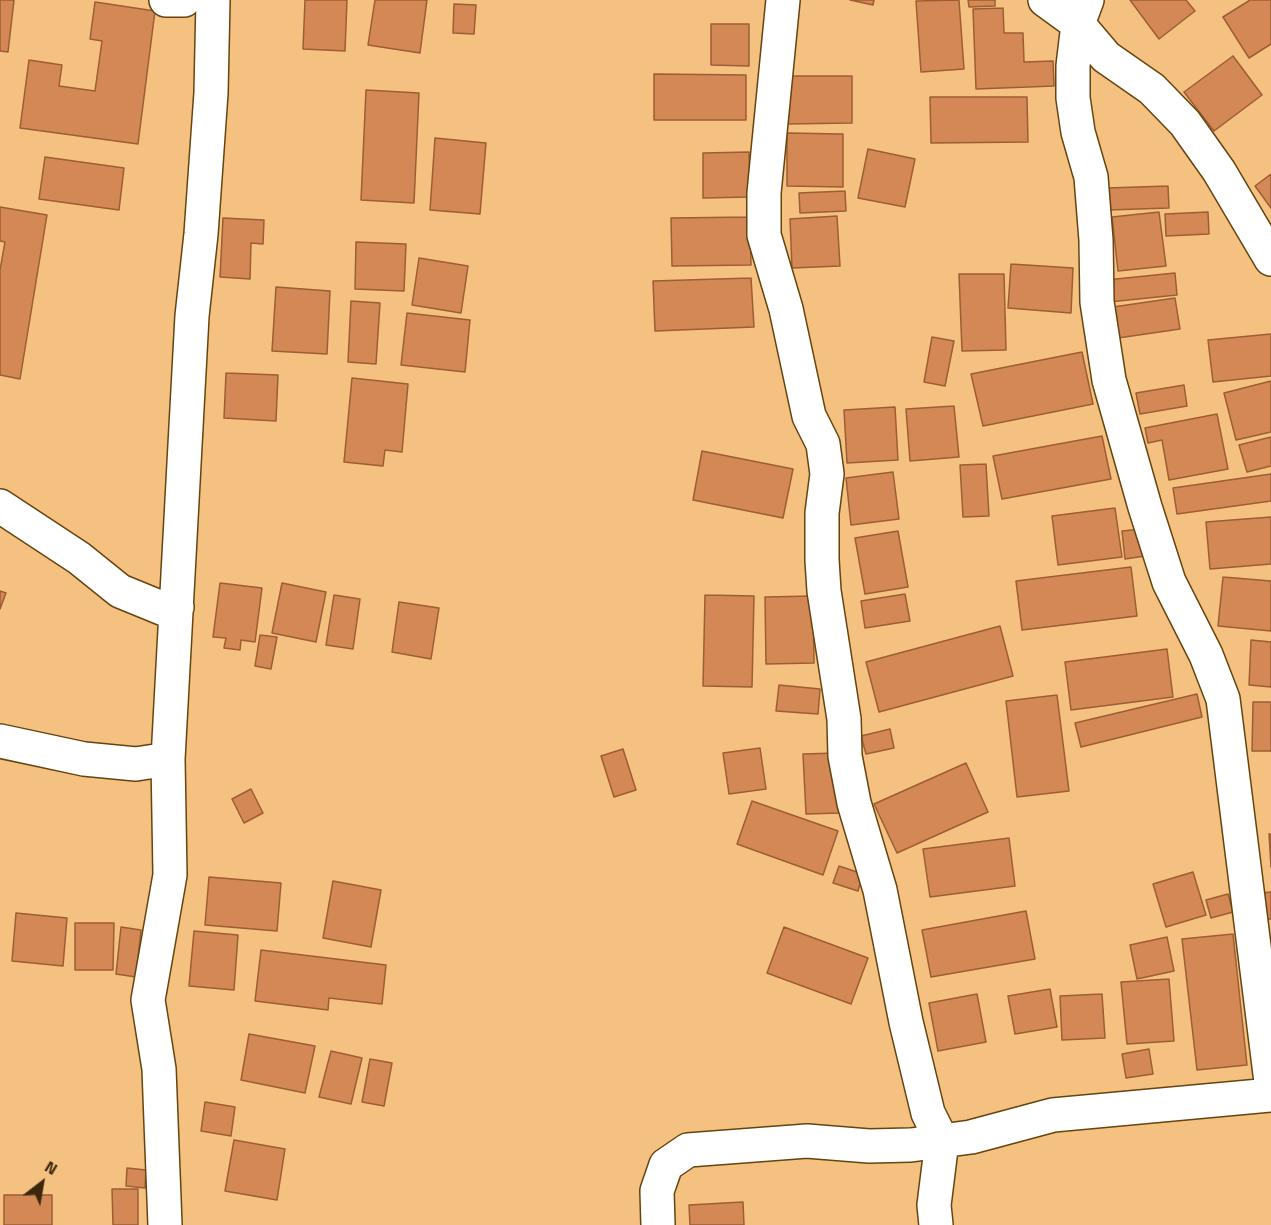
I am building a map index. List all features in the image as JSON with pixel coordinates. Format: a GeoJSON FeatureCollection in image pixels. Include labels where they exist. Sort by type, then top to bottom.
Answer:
{"type":"FeatureCollection","features":[{"type":"Feature","properties":{"kind":"street"},"geometry":{"type":"LineString","coordinates":[[166,0],[184,0]]}},
{"type":"Feature","properties":{"kind":"street"},"geometry":{"type":"LineString","coordinates":[[165,1225],[159,1069],[148,1000],[170,875],[168,759],[192,316],[201,234],[211,93],[213,0]]}},
{"type":"Feature","properties":{"kind":"street"},"geometry":{"type":"LineString","coordinates":[[783,0],[764,193],[764,235],[786,309],[809,416],[824,444],[827,474],[822,513],[824,581],[844,719],[845,756],[854,803],[880,890],[906,1022],[928,1113],[942,1141],[934,1205],[936,1225]]}},
{"type":"Feature","properties":{"kind":"street"},"geometry":{"type":"LineString","coordinates":[[1045,0],[1083,12],[1106,57],[1152,89],[1185,123],[1268,247]]}},
{"type":"Feature","properties":{"kind":"street"},"geometry":{"type":"LineString","coordinates":[[1083,12],[1073,66],[1073,98],[1078,132],[1091,177],[1096,240],[1097,302],[1109,380],[1169,582],[1206,655],[1224,699],[1271,1082]]}},
{"type":"Feature","properties":{"kind":"street"},"geometry":{"type":"LineString","coordinates":[[1073,66],[1106,57]]}},
{"type":"Feature","properties":{"kind":"street"},"geometry":{"type":"LineString","coordinates":[[0,506],[80,558],[120,591],[164,609],[177,607]]}},
{"type":"Feature","properties":{"kind":"street"},"geometry":{"type":"LineString","coordinates":[[0,741],[84,759],[136,764],[168,759]]}},
{"type":"Feature","properties":{"kind":"street"},"geometry":{"type":"LineString","coordinates":[[658,1225],[657,1191],[666,1165],[688,1150],[807,1140],[870,1146],[942,1141],[971,1137],[1053,1115],[1271,1095]]}},
{"type":"Feature","properties":{"kind":"building"},"geometry":{"type":"Polygon","coordinates":[[[0,0],[14,0],[8,52],[0,51],[0,0]]]}},
{"type":"Feature","properties":{"kind":"building"},"geometry":{"type":"Polygon","coordinates":[[[305,0],[347,0],[345,51],[303,49],[305,0]]]}},
{"type":"Feature","properties":{"kind":"building"},"geometry":{"type":"Polygon","coordinates":[[[375,0],[427,0],[420,53],[368,45],[375,0]]]}},
{"type":"Feature","properties":{"kind":"building"},"geometry":{"type":"Polygon","coordinates":[[[850,0],[874,0],[873,5],[850,0]]]}},
{"type":"Feature","properties":{"kind":"building"},"geometry":{"type":"Polygon","coordinates":[[[959,0],[964,69],[921,72],[916,1],[959,0]]]}},
{"type":"Feature","properties":{"kind":"building"},"geometry":{"type":"Polygon","coordinates":[[[968,0],[995,0],[995,6],[969,7],[968,0]]]}},
{"type":"Feature","properties":{"kind":"building"},"geometry":{"type":"Polygon","coordinates":[[[1130,0],[1186,0],[1195,11],[1159,39],[1130,0]]]}},
{"type":"Feature","properties":{"kind":"building"},"geometry":{"type":"Polygon","coordinates":[[[1250,0],[1271,0],[1271,44],[1249,58],[1223,17],[1250,0]]]}},
{"type":"Feature","properties":{"kind":"building"},"geometry":{"type":"Polygon","coordinates":[[[95,2],[155,11],[138,144],[20,128],[29,60],[62,65],[59,86],[95,91],[102,41],[90,39],[95,2]]]}},
{"type":"Feature","properties":{"kind":"building"},"geometry":{"type":"Polygon","coordinates":[[[454,4],[476,5],[474,34],[453,33],[454,4]]]}},
{"type":"Feature","properties":{"kind":"building"},"geometry":{"type":"Polygon","coordinates":[[[1003,8],[1004,33],[1023,33],[1024,62],[1053,61],[1054,86],[976,89],[973,9],[1003,8]]]}},
{"type":"Feature","properties":{"kind":"building"},"geometry":{"type":"Polygon","coordinates":[[[711,24],[749,24],[749,66],[711,65],[711,24]]]}},
{"type":"Feature","properties":{"kind":"building"},"geometry":{"type":"Polygon","coordinates":[[[1233,56],[1262,95],[1214,131],[1184,92],[1233,56]]]}},
{"type":"Feature","properties":{"kind":"building"},"geometry":{"type":"Polygon","coordinates":[[[654,74],[746,75],[746,120],[654,120],[654,74]]]}},
{"type":"Feature","properties":{"kind":"building"},"geometry":{"type":"Polygon","coordinates":[[[786,76],[852,76],[852,123],[787,124],[786,76]]]}},
{"type":"Feature","properties":{"kind":"building"},"geometry":{"type":"Polygon","coordinates":[[[366,90],[419,93],[414,203],[361,200],[366,90]]]}},
{"type":"Feature","properties":{"kind":"building"},"geometry":{"type":"Polygon","coordinates":[[[930,97],[1027,97],[1028,142],[931,143],[930,97]]]}},
{"type":"Feature","properties":{"kind":"building"},"geometry":{"type":"Polygon","coordinates":[[[787,133],[843,134],[843,187],[787,186],[787,133]]]}},
{"type":"Feature","properties":{"kind":"building"},"geometry":{"type":"Polygon","coordinates":[[[435,138],[486,143],[480,214],[430,210],[435,138]]]}},
{"type":"Feature","properties":{"kind":"building"},"geometry":{"type":"Polygon","coordinates":[[[868,149],[915,159],[905,207],[858,198],[868,149]]]}},
{"type":"Feature","properties":{"kind":"building"},"geometry":{"type":"Polygon","coordinates":[[[749,152],[750,197],[703,198],[703,153],[749,152]]]}},
{"type":"Feature","properties":{"kind":"building"},"geometry":{"type":"Polygon","coordinates":[[[45,157],[124,168],[119,210],[39,199],[45,157]]]}},
{"type":"Feature","properties":{"kind":"building"},"geometry":{"type":"Polygon","coordinates":[[[1271,174],[1271,208],[1255,186],[1271,174]]]}},
{"type":"Feature","properties":{"kind":"building"},"geometry":{"type":"Polygon","coordinates":[[[1168,186],[1169,208],[1108,210],[1107,188],[1168,186]]]}},
{"type":"Feature","properties":{"kind":"building"},"geometry":{"type":"Polygon","coordinates":[[[845,191],[846,211],[800,213],[799,193],[845,191]]]}},
{"type":"Feature","properties":{"kind":"building"},"geometry":{"type":"Polygon","coordinates":[[[0,207],[47,215],[20,379],[0,375],[0,270],[5,242],[0,241],[0,207]]]}},
{"type":"Feature","properties":{"kind":"building"},"geometry":{"type":"Polygon","coordinates":[[[1159,212],[1166,266],[1118,271],[1112,217],[1159,212]]]}},
{"type":"Feature","properties":{"kind":"building"},"geometry":{"type":"Polygon","coordinates":[[[1208,212],[1209,234],[1166,236],[1165,214],[1208,212]]]}},
{"type":"Feature","properties":{"kind":"building"},"geometry":{"type":"Polygon","coordinates":[[[837,216],[840,266],[792,268],[790,219],[837,216]]]}},
{"type":"Feature","properties":{"kind":"building"},"geometry":{"type":"Polygon","coordinates":[[[750,217],[751,265],[672,266],[671,218],[750,217]]]}},
{"type":"Feature","properties":{"kind":"building"},"geometry":{"type":"Polygon","coordinates":[[[223,218],[264,220],[263,244],[251,243],[250,279],[220,277],[223,218]]]}},
{"type":"Feature","properties":{"kind":"building"},"geometry":{"type":"Polygon","coordinates":[[[356,242],[406,244],[404,291],[355,289],[356,242]]]}},
{"type":"Feature","properties":{"kind":"building"},"geometry":{"type":"Polygon","coordinates":[[[419,258],[468,266],[461,313],[412,305],[419,258]]]}},
{"type":"Feature","properties":{"kind":"building"},"geometry":{"type":"Polygon","coordinates":[[[1011,264],[1073,268],[1071,313],[1008,308],[1011,264]]]}},
{"type":"Feature","properties":{"kind":"building"},"geometry":{"type":"Polygon","coordinates":[[[1175,273],[1177,295],[1109,302],[1106,280],[1175,273]]]}},
{"type":"Feature","properties":{"kind":"building"},"geometry":{"type":"Polygon","coordinates":[[[959,274],[1004,274],[1006,350],[962,351],[959,274]]]}},
{"type":"Feature","properties":{"kind":"building"},"geometry":{"type":"Polygon","coordinates":[[[751,278],[754,327],[655,331],[653,281],[751,278]]]}},
{"type":"Feature","properties":{"kind":"building"},"geometry":{"type":"Polygon","coordinates":[[[276,287],[330,291],[327,354],[272,351],[276,287]]]}},
{"type":"Feature","properties":{"kind":"building"},"geometry":{"type":"Polygon","coordinates":[[[1175,298],[1180,329],[1118,338],[1113,307],[1175,298]]]}},
{"type":"Feature","properties":{"kind":"building"},"geometry":{"type":"Polygon","coordinates":[[[351,301],[380,303],[376,364],[348,362],[351,301]]]}},
{"type":"Feature","properties":{"kind":"building"},"geometry":{"type":"Polygon","coordinates":[[[407,313],[470,320],[465,372],[401,365],[407,313]]]}},
{"type":"Feature","properties":{"kind":"building"},"geometry":{"type":"Polygon","coordinates":[[[1271,334],[1271,376],[1213,382],[1208,340],[1271,334]]]}},
{"type":"Feature","properties":{"kind":"building"},"geometry":{"type":"Polygon","coordinates":[[[932,337],[954,341],[945,386],[924,382],[932,337]]]}},
{"type":"Feature","properties":{"kind":"building"},"geometry":{"type":"Polygon","coordinates":[[[1082,352],[1093,404],[983,426],[971,374],[1082,352]]]}},
{"type":"Feature","properties":{"kind":"building"},"geometry":{"type":"Polygon","coordinates":[[[226,373],[278,375],[276,421],[224,418],[226,373]]]}},
{"type":"Feature","properties":{"kind":"building"},"geometry":{"type":"Polygon","coordinates":[[[352,378],[408,384],[402,452],[385,450],[383,466],[344,462],[352,378]]]}},
{"type":"Feature","properties":{"kind":"building"},"geometry":{"type":"Polygon","coordinates":[[[1271,381],[1271,432],[1236,440],[1224,393],[1271,381]]]}},
{"type":"Feature","properties":{"kind":"building"},"geometry":{"type":"Polygon","coordinates":[[[1184,385],[1187,406],[1140,414],[1136,393],[1184,385]]]}},
{"type":"Feature","properties":{"kind":"building"},"geometry":{"type":"Polygon","coordinates":[[[954,406],[959,457],[910,461],[906,409],[954,406]]]}},
{"type":"Feature","properties":{"kind":"building"},"geometry":{"type":"Polygon","coordinates":[[[895,407],[898,460],[847,463],[844,410],[895,407]]]}},
{"type":"Feature","properties":{"kind":"building"},"geometry":{"type":"Polygon","coordinates":[[[1217,414],[1228,469],[1169,480],[1162,440],[1148,443],[1145,428],[1217,414]]]}},
{"type":"Feature","properties":{"kind":"building"},"geometry":{"type":"Polygon","coordinates":[[[1102,436],[1111,479],[1002,499],[993,456],[1102,436]]]}},
{"type":"Feature","properties":{"kind":"building"},"geometry":{"type":"Polygon","coordinates":[[[1271,437],[1271,466],[1247,472],[1239,445],[1271,437]]]}},
{"type":"Feature","properties":{"kind":"building"},"geometry":{"type":"Polygon","coordinates":[[[702,451],[793,469],[783,518],[693,500],[702,451]]]}},
{"type":"Feature","properties":{"kind":"building"},"geometry":{"type":"Polygon","coordinates":[[[986,464],[989,516],[963,517],[960,465],[986,464]]]}},
{"type":"Feature","properties":{"kind":"building"},"geometry":{"type":"Polygon","coordinates":[[[893,472],[899,519],[851,525],[846,478],[893,472]]]}},
{"type":"Feature","properties":{"kind":"building"},"geometry":{"type":"Polygon","coordinates":[[[1271,474],[1271,501],[1177,514],[1173,488],[1271,474]]]}},
{"type":"Feature","properties":{"kind":"building"},"geometry":{"type":"Polygon","coordinates":[[[1115,508],[1122,557],[1058,565],[1052,516],[1115,508]]]}},
{"type":"Feature","properties":{"kind":"building"},"geometry":{"type":"Polygon","coordinates":[[[1271,517],[1271,564],[1210,569],[1206,522],[1271,517]]]}},
{"type":"Feature","properties":{"kind":"building"},"geometry":{"type":"Polygon","coordinates":[[[1142,529],[1145,556],[1125,559],[1122,531],[1142,529]]]}},
{"type":"Feature","properties":{"kind":"building"},"geometry":{"type":"Polygon","coordinates":[[[898,531],[908,587],[865,594],[855,538],[898,531]]]}},
{"type":"Feature","properties":{"kind":"building"},"geometry":{"type":"Polygon","coordinates":[[[1131,567],[1137,616],[1022,630],[1016,581],[1131,567]]]}},
{"type":"Feature","properties":{"kind":"building"},"geometry":{"type":"Polygon","coordinates":[[[1223,577],[1271,581],[1271,631],[1218,626],[1223,577]]]}},
{"type":"Feature","properties":{"kind":"building"},"geometry":{"type":"Polygon","coordinates":[[[220,583],[262,588],[255,642],[241,640],[240,650],[224,648],[226,638],[213,637],[220,583]]]}},
{"type":"Feature","properties":{"kind":"building"},"geometry":{"type":"Polygon","coordinates":[[[282,583],[326,592],[316,642],[272,633],[282,583]]]}},
{"type":"Feature","properties":{"kind":"building"},"geometry":{"type":"Polygon","coordinates":[[[0,591],[6,593],[0,609],[0,591]]]}},
{"type":"Feature","properties":{"kind":"building"},"geometry":{"type":"Polygon","coordinates":[[[905,594],[910,621],[865,628],[861,601],[905,594]]]}},
{"type":"Feature","properties":{"kind":"building"},"geometry":{"type":"Polygon","coordinates":[[[334,595],[360,599],[353,649],[326,645],[334,595]]]}},
{"type":"Feature","properties":{"kind":"building"},"geometry":{"type":"Polygon","coordinates":[[[705,595],[754,596],[752,687],[703,686],[705,595]]]}},
{"type":"Feature","properties":{"kind":"building"},"geometry":{"type":"Polygon","coordinates":[[[813,596],[814,663],[766,664],[765,597],[813,596]]]}},
{"type":"Feature","properties":{"kind":"building"},"geometry":{"type":"Polygon","coordinates":[[[399,602],[439,608],[431,659],[392,652],[399,602]]]}},
{"type":"Feature","properties":{"kind":"building"},"geometry":{"type":"Polygon","coordinates":[[[1000,626],[1013,676],[879,712],[866,662],[1000,626]]]}},
{"type":"Feature","properties":{"kind":"building"},"geometry":{"type":"Polygon","coordinates":[[[260,635],[277,637],[271,669],[255,666],[260,635]]]}},
{"type":"Feature","properties":{"kind":"building"},"geometry":{"type":"Polygon","coordinates":[[[1251,640],[1271,642],[1271,687],[1249,685],[1251,640]]]}},
{"type":"Feature","properties":{"kind":"building"},"geometry":{"type":"Polygon","coordinates":[[[1167,649],[1173,697],[1071,710],[1065,662],[1167,649]]]}},
{"type":"Feature","properties":{"kind":"building"},"geometry":{"type":"Polygon","coordinates":[[[779,685],[820,689],[818,714],[776,711],[779,685]]]}},
{"type":"Feature","properties":{"kind":"building"},"geometry":{"type":"Polygon","coordinates":[[[1197,694],[1202,717],[1081,747],[1075,723],[1197,694]]]}},
{"type":"Feature","properties":{"kind":"building"},"geometry":{"type":"Polygon","coordinates":[[[1057,695],[1069,791],[1017,797],[1006,701],[1057,695]]]}},
{"type":"Feature","properties":{"kind":"building"},"geometry":{"type":"Polygon","coordinates":[[[1253,702],[1271,702],[1271,751],[1252,751],[1253,702]]]}},
{"type":"Feature","properties":{"kind":"building"},"geometry":{"type":"Polygon","coordinates":[[[890,729],[894,748],[866,754],[861,736],[890,729]]]}},
{"type":"Feature","properties":{"kind":"building"},"geometry":{"type":"Polygon","coordinates":[[[760,748],[766,789],[729,794],[723,753],[760,748]]]}},
{"type":"Feature","properties":{"kind":"building"},"geometry":{"type":"Polygon","coordinates":[[[623,749],[636,790],[614,797],[601,756],[623,749]]]}},
{"type":"Feature","properties":{"kind":"building"},"geometry":{"type":"Polygon","coordinates":[[[837,753],[841,813],[806,814],[803,754],[837,753]]]}},
{"type":"Feature","properties":{"kind":"building"},"geometry":{"type":"Polygon","coordinates":[[[966,763],[988,812],[897,853],[874,804],[966,763]]]}},
{"type":"Feature","properties":{"kind":"building"},"geometry":{"type":"Polygon","coordinates":[[[251,789],[263,813],[244,823],[232,799],[251,789]]]}},
{"type":"Feature","properties":{"kind":"building"},"geometry":{"type":"Polygon","coordinates":[[[752,801],[838,831],[823,875],[737,844],[752,801]]]}},
{"type":"Feature","properties":{"kind":"building"},"geometry":{"type":"Polygon","coordinates":[[[1269,834],[1271,834],[1271,867],[1269,834]]]}},
{"type":"Feature","properties":{"kind":"building"},"geometry":{"type":"Polygon","coordinates":[[[1009,838],[1015,886],[930,897],[923,849],[1009,838]]]}},
{"type":"Feature","properties":{"kind":"building"},"geometry":{"type":"Polygon","coordinates":[[[839,866],[863,874],[858,891],[833,883],[839,866]]]}},
{"type":"Feature","properties":{"kind":"building"},"geometry":{"type":"Polygon","coordinates":[[[1193,872],[1206,915],[1166,927],[1153,884],[1193,872]]]}},
{"type":"Feature","properties":{"kind":"building"},"geometry":{"type":"Polygon","coordinates":[[[209,877],[281,883],[277,931],[205,925],[209,877]]]}},
{"type":"Feature","properties":{"kind":"building"},"geometry":{"type":"Polygon","coordinates":[[[333,881],[381,890],[371,947],[323,938],[333,881]]]}},
{"type":"Feature","properties":{"kind":"building"},"geometry":{"type":"Polygon","coordinates":[[[1271,892],[1271,919],[1262,919],[1261,893],[1271,892]]]}},
{"type":"Feature","properties":{"kind":"building"},"geometry":{"type":"Polygon","coordinates":[[[1228,894],[1233,912],[1211,918],[1206,900],[1228,894]]]}},
{"type":"Feature","properties":{"kind":"building"},"geometry":{"type":"Polygon","coordinates":[[[1026,911],[1035,959],[931,977],[922,930],[1026,911]]]}},
{"type":"Feature","properties":{"kind":"building"},"geometry":{"type":"Polygon","coordinates":[[[16,913],[67,918],[63,966],[12,961],[16,913]]]}},
{"type":"Feature","properties":{"kind":"building"},"geometry":{"type":"Polygon","coordinates":[[[75,923],[114,923],[113,970],[75,970],[75,923]]]}},
{"type":"Feature","properties":{"kind":"building"},"geometry":{"type":"Polygon","coordinates":[[[121,927],[141,930],[136,977],[116,974],[121,927]]]}},
{"type":"Feature","properties":{"kind":"building"},"geometry":{"type":"Polygon","coordinates":[[[784,927],[868,958],[851,1004],[767,973],[784,927]]]}},
{"type":"Feature","properties":{"kind":"building"},"geometry":{"type":"Polygon","coordinates":[[[194,931],[238,935],[234,990],[189,986],[194,931]]]}},
{"type":"Feature","properties":{"kind":"building"},"geometry":{"type":"Polygon","coordinates":[[[1233,934],[1247,1065],[1197,1070],[1182,939],[1233,934]]]}},
{"type":"Feature","properties":{"kind":"building"},"geometry":{"type":"Polygon","coordinates":[[[1167,937],[1174,971],[1137,979],[1130,945],[1167,937]]]}},
{"type":"Feature","properties":{"kind":"building"},"geometry":{"type":"Polygon","coordinates":[[[261,950],[386,965],[382,1004],[329,998],[328,1010],[255,1001],[261,950]]]}},
{"type":"Feature","properties":{"kind":"building"},"geometry":{"type":"Polygon","coordinates":[[[1169,979],[1174,1041],[1127,1044],[1121,982],[1169,979]]]}},
{"type":"Feature","properties":{"kind":"building"},"geometry":{"type":"Polygon","coordinates":[[[1050,989],[1057,1027],[1015,1034],[1008,996],[1050,989]]]}},
{"type":"Feature","properties":{"kind":"building"},"geometry":{"type":"Polygon","coordinates":[[[977,994],[986,1042],[938,1051],[929,1003],[977,994]]]}},
{"type":"Feature","properties":{"kind":"building"},"geometry":{"type":"Polygon","coordinates":[[[1102,994],[1105,1038],[1062,1040],[1060,996],[1102,994]]]}},
{"type":"Feature","properties":{"kind":"building"},"geometry":{"type":"Polygon","coordinates":[[[249,1034],[315,1046],[305,1093],[241,1080],[249,1034]]]}},
{"type":"Feature","properties":{"kind":"building"},"geometry":{"type":"Polygon","coordinates":[[[1149,1049],[1153,1074],[1126,1078],[1122,1054],[1149,1049]]]}},
{"type":"Feature","properties":{"kind":"building"},"geometry":{"type":"Polygon","coordinates":[[[331,1051],[362,1058],[351,1104],[319,1097],[331,1051]]]}},
{"type":"Feature","properties":{"kind":"building"},"geometry":{"type":"Polygon","coordinates":[[[370,1059],[392,1063],[384,1106],[362,1102],[370,1059]]]}},
{"type":"Feature","properties":{"kind":"building"},"geometry":{"type":"Polygon","coordinates":[[[205,1102],[235,1107],[231,1136],[201,1131],[205,1102]]]}},
{"type":"Feature","properties":{"kind":"building"},"geometry":{"type":"Polygon","coordinates":[[[234,1140],[285,1149],[277,1200],[225,1191],[234,1140]]]}},
{"type":"Feature","properties":{"kind":"building"},"geometry":{"type":"Polygon","coordinates":[[[127,1168],[146,1170],[145,1188],[126,1186],[127,1168]]]}},
{"type":"Feature","properties":{"kind":"building"},"geometry":{"type":"Polygon","coordinates":[[[112,1189],[138,1189],[138,1225],[113,1225],[112,1189]]]}},
{"type":"Feature","properties":{"kind":"building"},"geometry":{"type":"Polygon","coordinates":[[[4,1195],[52,1195],[52,1225],[4,1225],[4,1195]]]}},
{"type":"Feature","properties":{"kind":"building"},"geometry":{"type":"Polygon","coordinates":[[[743,1202],[744,1225],[690,1225],[689,1205],[743,1202]]]}}]}
